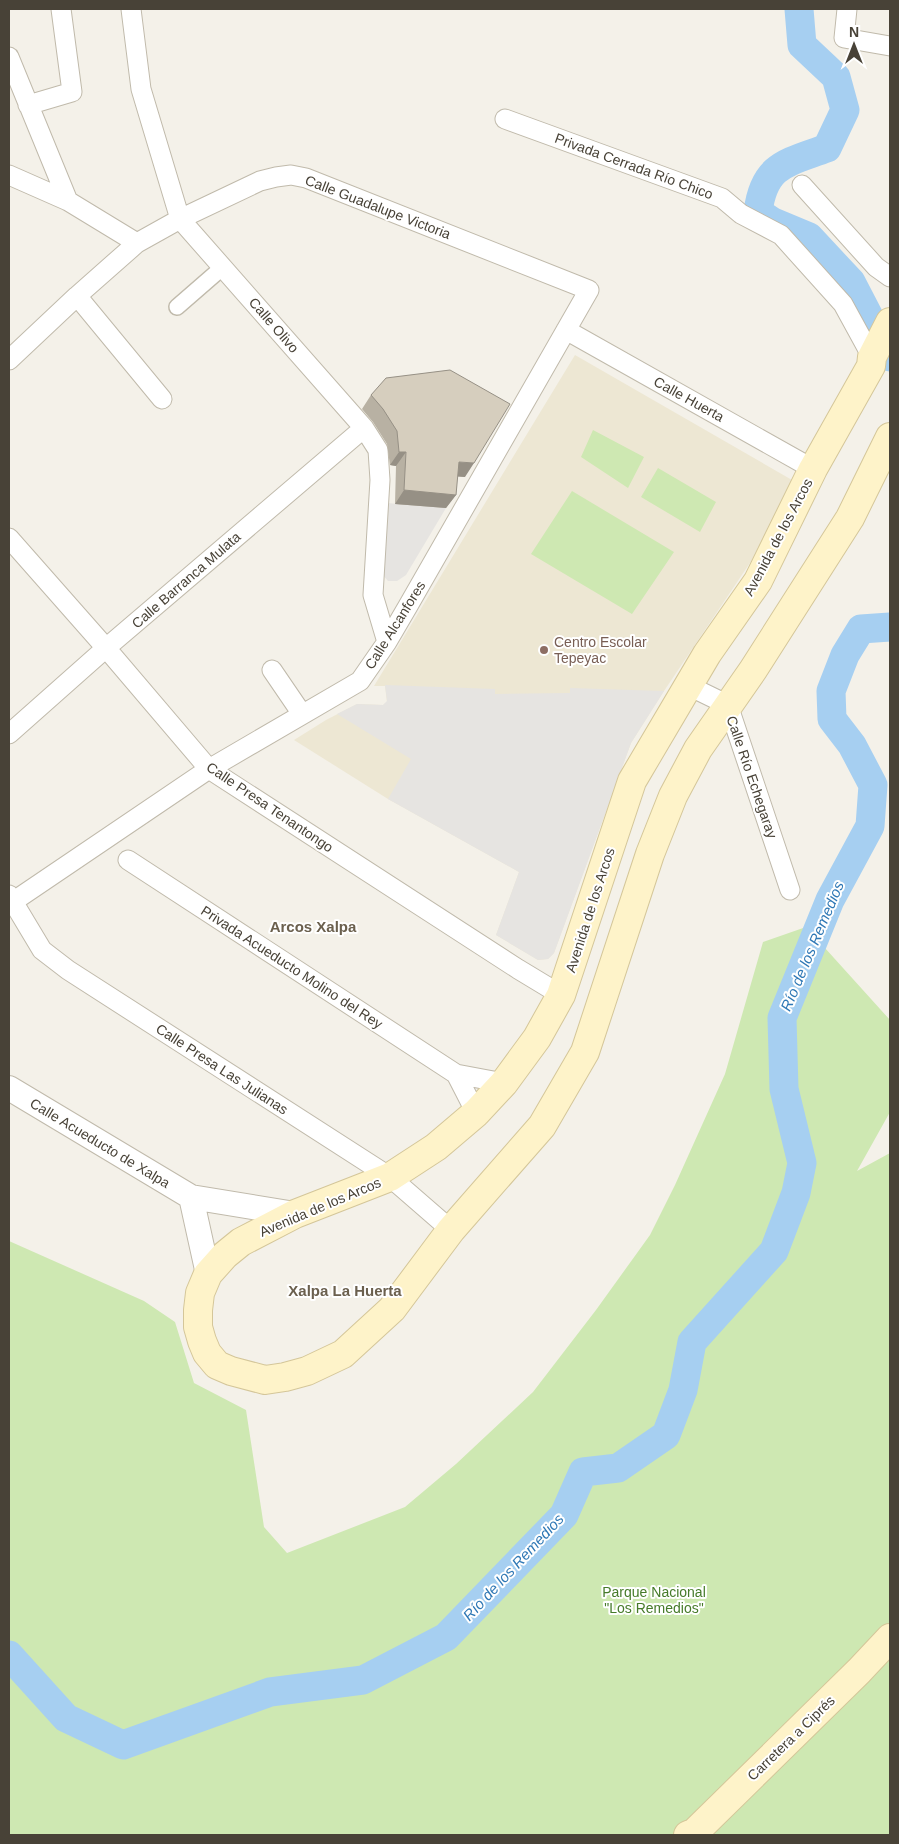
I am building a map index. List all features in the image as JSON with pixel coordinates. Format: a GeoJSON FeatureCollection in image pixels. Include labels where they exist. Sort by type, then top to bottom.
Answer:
{"type":"FeatureCollection","features":[{"type":"Feature","properties":{"kind":"main road"},"geometry":{"type":"LineString","coordinates":[[875,353],[890,322]]}},
{"type":"Feature","properties":{"kind":"main road","name":"Avenida de los Arcos"},"geometry":{"type":"LineString","coordinates":[[875,353],[871,366],[813,469],[758,581],[707,654],[654,740],[632,781],[562,995],[537,1038],[504,1083],[476,1113],[436,1148],[390,1178],[295,1214],[241,1242],[225,1255],[208,1274],[200,1293],[198,1310],[198,1327],[207,1353],[216,1365],[239,1374],[265,1380],[307,1371],[343,1354],[392,1309],[451,1230],[542,1126],[585,1052],[650,854],[673,796],[698,749],[793,608],[850,518],[890,437]]}},
{"type":"Feature","properties":{"kind":"main road"},"geometry":{"type":"LineString","coordinates":[[758,581],[793,608]]}},
{"type":"Feature","properties":{"kind":"main road","name":"Carretera a Ciprés"},"geometry":{"type":"LineString","coordinates":[[688,1835],[695,1832],[859,1671],[890,1638]]}},
{"type":"Feature","properties":{"kind":"street"},"geometry":{"type":"LineString","coordinates":[[28,105],[72,92],[61,9]]}},
{"type":"Feature","properties":{"kind":"street","name":"Calle Olivo"},"geometry":{"type":"LineString","coordinates":[[131,9],[141,89],[180,219],[364,428],[378,450],[380,480],[372,595],[387,642]]}},
{"type":"Feature","properties":{"kind":"street"},"geometry":{"type":"LineString","coordinates":[[847,9],[844,38],[890,46]]}},
{"type":"Feature","properties":{"kind":"street"},"geometry":{"type":"LineString","coordinates":[[9,57],[68,201]]}},
{"type":"Feature","properties":{"kind":"street","name":"Privada Cerrada Río Chico"},"geometry":{"type":"LineString","coordinates":[[505,118],[722,198],[741,214],[781,235],[843,304],[875,353]]}},
{"type":"Feature","properties":{"kind":"street"},"geometry":{"type":"LineString","coordinates":[[9,176],[68,201],[137,243]]}},
{"type":"Feature","properties":{"kind":"street","name":"Calle Guadalupe Victoria"},"geometry":{"type":"LineString","coordinates":[[9,360],[137,243],[180,219],[260,181],[276,177],[306,178],[589,290]]}},
{"type":"Feature","properties":{"kind":"street"},"geometry":{"type":"LineString","coordinates":[[802,185],[876,267],[890,277]]}},
{"type":"Feature","properties":{"kind":"street"},"geometry":{"type":"LineString","coordinates":[[177,307],[223,267]]}},
{"type":"Feature","properties":{"kind":"street","name":"Calle Alcanfores"},"geometry":{"type":"LineString","coordinates":[[11,898],[210,769],[360,681],[387,642],[589,290]]}},
{"type":"Feature","properties":{"kind":"street"},"geometry":{"type":"LineString","coordinates":[[77,296],[162,398]]}},
{"type":"Feature","properties":{"kind":"street","name":"Calle Huerta"},"geometry":{"type":"LineString","coordinates":[[566,330],[813,469]]}},
{"type":"Feature","properties":{"kind":"street","name":"Calle Barranca Mulata"},"geometry":{"type":"LineString","coordinates":[[9,734],[106,648],[364,428]]}},
{"type":"Feature","properties":{"kind":"street","name":"Calle Presa Tenantongo"},"geometry":{"type":"LineString","coordinates":[[9,538],[210,769],[501,958],[562,995]]}},
{"type":"Feature","properties":{"kind":"street"},"geometry":{"type":"LineString","coordinates":[[272,670],[302,714]]}},
{"type":"Feature","properties":{"kind":"street","name":"Calle Río Echegaray"},"geometry":{"type":"LineString","coordinates":[[688,686],[728,705],[790,890]]}},
{"type":"Feature","properties":{"kind":"street","name":"Privada Acueducto Molino del Rey"},"geometry":{"type":"LineString","coordinates":[[128,860],[456,1074],[504,1083]]}},
{"type":"Feature","properties":{"kind":"street","name":"Calle Presa Las Julianas"},"geometry":{"type":"LineString","coordinates":[[11,898],[42,950],[68,970],[390,1178],[451,1230]]}},
{"type":"Feature","properties":{"kind":"street","name":"Privada Acueducto Molino del Rey"},"geometry":{"type":"LineString","coordinates":[[456,1074],[476,1113]]}},
{"type":"Feature","properties":{"kind":"street","name":"Calle Acueducto de Xalpa"},"geometry":{"type":"LineString","coordinates":[[9,1088],[192,1198],[295,1214]]}},
{"type":"Feature","properties":{"kind":"street"},"geometry":{"type":"LineString","coordinates":[[192,1198],[208,1274]]}},
{"type":"Feature","properties":{"kind":"shaded area","name":"Centro Escolar Tepeyac"},"geometry":{"type":"Polygon","coordinates":[[[575,355],[799,484],[770,533],[631,743],[554,953],[548,959],[538,960],[496,935],[519,872],[388,799],[294,740],[357,704],[383,705],[387,702],[385,686],[374,686],[575,355]]]}},
{"type":"Feature","properties":{"kind":"shaded area"},"geometry":{"type":"Polygon","coordinates":[[[387,503],[446,508],[406,575],[397,581],[388,581],[382,574],[387,503]]]}},
{"type":"Feature","properties":{"kind":"shaded area"},"geometry":{"type":"Polygon","coordinates":[[[385,685],[495,689],[495,694],[570,693],[570,688],[664,691],[631,743],[554,953],[548,959],[538,960],[496,935],[519,872],[388,799],[411,759],[337,714],[357,704],[383,705],[387,701],[385,685]]]}},
{"type":"Feature","properties":{"kind":"green space"},"geometry":{"type":"Polygon","coordinates":[[[593,430],[644,457],[628,488],[581,457],[593,430]]]}},
{"type":"Feature","properties":{"kind":"green space"},"geometry":{"type":"Polygon","coordinates":[[[658,468],[716,502],[700,532],[641,497],[658,468]]]}},
{"type":"Feature","properties":{"kind":"green space"},"geometry":{"type":"Polygon","coordinates":[[[572,491],[674,552],[632,614],[531,554],[572,491]]]}},
{"type":"Feature","properties":{"kind":"green space","name":"Parque Nacional \"Los Remedios\""},"geometry":{"type":"Polygon","coordinates":[[[806,927],[890,1020],[890,1112],[857,1171],[890,1153],[890,1835],[9,1835],[9,1241],[144,1301],[175,1322],[194,1383],[246,1410],[264,1527],[287,1553],[405,1507],[456,1464],[533,1392],[596,1310],[650,1235],[675,1185],[725,1074],[763,942],[806,927]]]}},
{"type":"Feature","properties":{"kind":"building"},"geometry":{"type":"Polygon","coordinates":[[[450,370],[510,404],[474,463],[459,462],[456,495],[404,490],[406,452],[399,452],[397,431],[383,409],[371,395],[386,378],[450,370]]]}},
{"type":"Feature","properties":{"kind":"waterway","name":"Río de los Remedios"},"geometry":{"type":"LineString","coordinates":[[799,9],[802,45],[836,77],[845,110],[827,148],[789,162],[772,175],[761,196],[758,212],[773,222],[809,237],[851,282],[890,357]]}},
{"type":"Feature","properties":{"kind":"waterway","name":"Río de los Remedios"},"geometry":{"type":"LineString","coordinates":[[9,1655],[66,1718],[123,1745],[270,1692],[363,1680],[446,1637],[564,1515],[583,1472],[618,1468],[666,1435],[683,1390],[692,1342],[774,1251],[796,1193],[802,1163],[784,1089],[782,1018],[830,900],[870,826],[873,785],[852,745],[832,719],[831,691],[845,655],[861,629],[890,627]]}},
{"type":"Feature","properties":{"kind":"place","name":"Centro Escolar Tepeyac"},"geometry":{"type":"Point","coordinates":[544,650]}},
{"type":"Feature","properties":{"kind":"district","name":"Arcos Xalpa"},"geometry":{"type":"Point","coordinates":[313,926]}},
{"type":"Feature","properties":{"kind":"district","name":"Xalpa La Huerta"},"geometry":{"type":"Point","coordinates":[345,1290]}}]}
